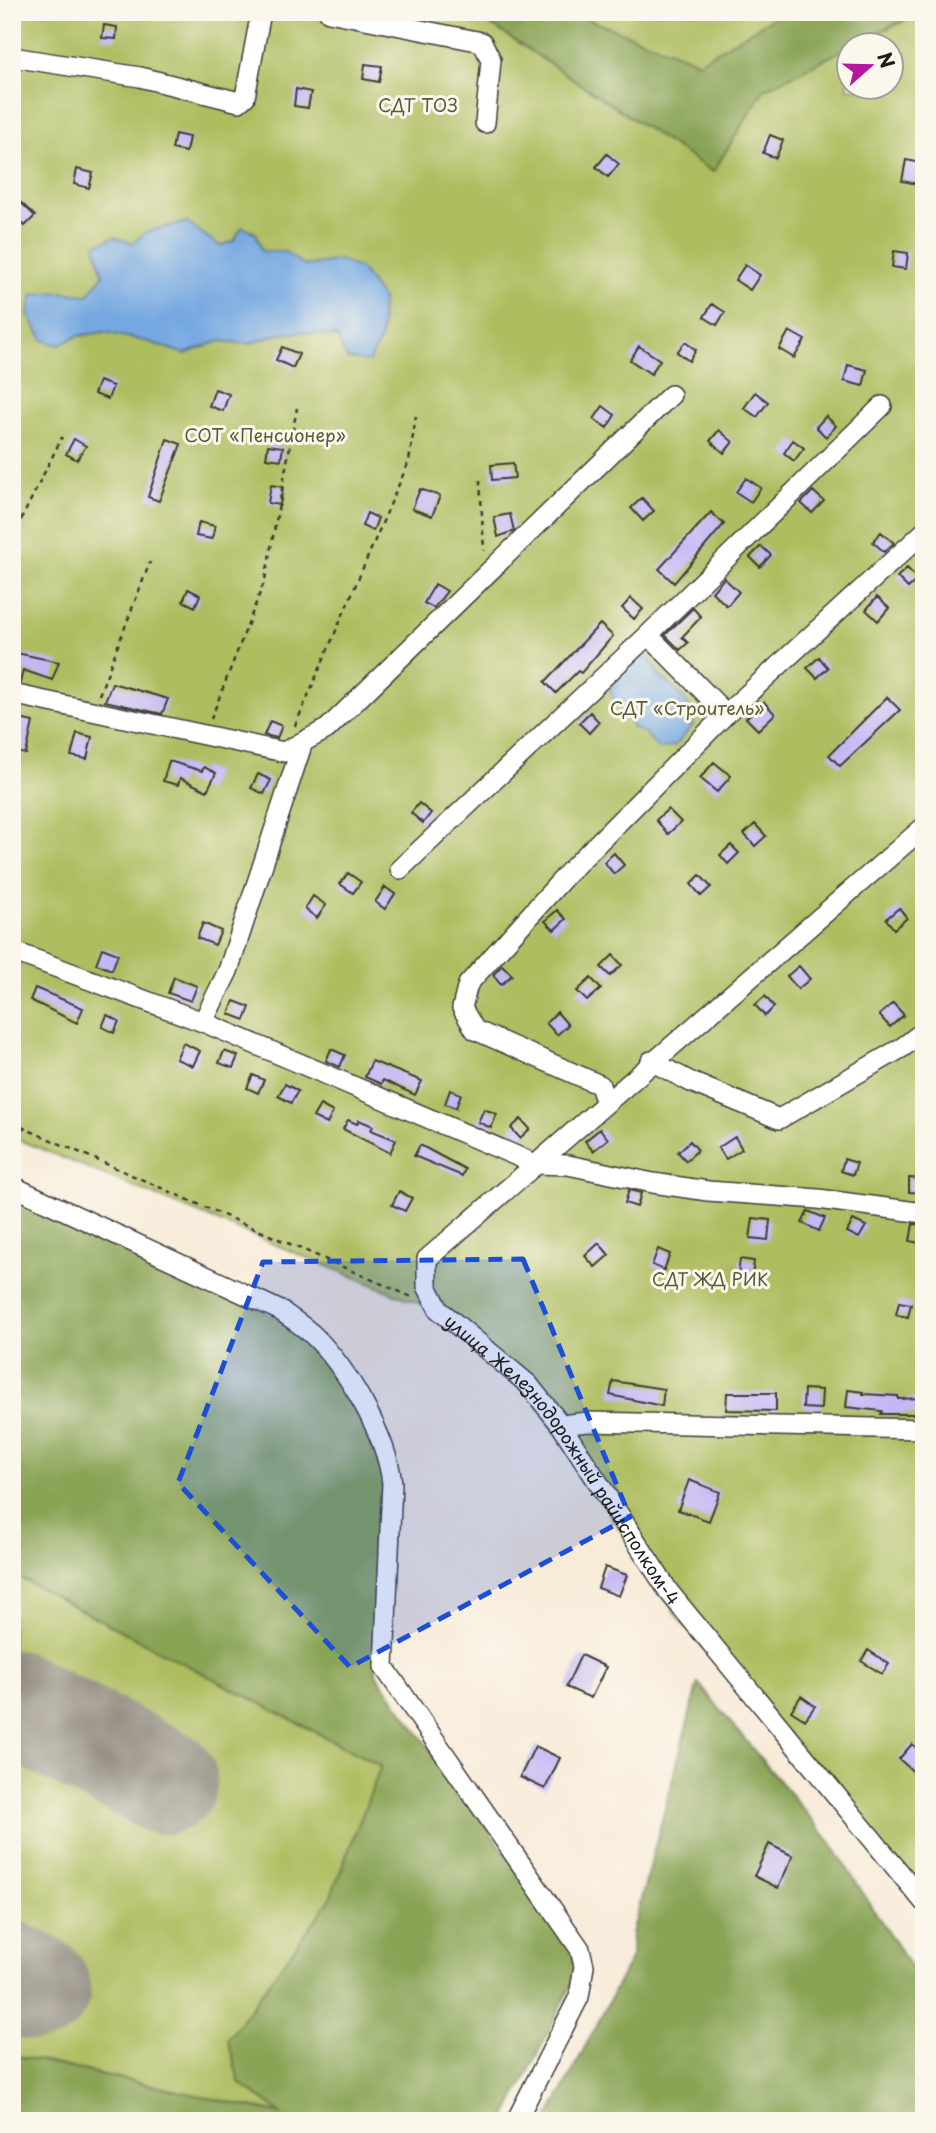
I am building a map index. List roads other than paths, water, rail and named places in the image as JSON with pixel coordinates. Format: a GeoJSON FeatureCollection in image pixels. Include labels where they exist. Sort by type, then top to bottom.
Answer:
{"type":"FeatureCollection","features":[{"type":"Feature","properties":{"kind":"street"},"geometry":{"type":"LineString","coordinates":[[12,57],[140,78],[239,102],[245,97],[261,12]]}},
{"type":"Feature","properties":{"kind":"street"},"geometry":{"type":"LineString","coordinates":[[329,12],[482,42],[491,60],[485,123]]}},
{"type":"Feature","properties":{"kind":"street"},"geometry":{"type":"LineString","coordinates":[[12,694],[284,752],[299,734],[327,729],[671,395]]}},
{"type":"Feature","properties":{"kind":"street"},"geometry":{"type":"LineString","coordinates":[[400,869],[648,635],[883,406]]}},
{"type":"Feature","properties":{"kind":"street"},"geometry":{"type":"LineString","coordinates":[[605,1101],[600,1085],[475,1030],[462,1007],[468,984],[568,873],[726,714],[924,532]]}},
{"type":"Feature","properties":{"kind":"street"},"geometry":{"type":"LineString","coordinates":[[648,635],[726,714]]}},
{"type":"Feature","properties":{"kind":"street"},"geometry":{"type":"LineString","coordinates":[[203,1022],[228,971],[299,734]]}},
{"type":"Feature","properties":{"kind":"street","name":"улица Железнодорожный райисполком-4"},"geometry":{"type":"LineString","coordinates":[[924,827],[605,1101],[530,1162],[426,1259],[427,1286],[439,1310],[528,1384],[561,1425],[669,1592],[924,1902]]}},
{"type":"Feature","properties":{"kind":"street"},"geometry":{"type":"LineString","coordinates":[[12,951],[203,1022],[530,1162],[568,1165],[653,1184],[818,1199],[924,1213]]}},
{"type":"Feature","properties":{"kind":"street"},"geometry":{"type":"LineString","coordinates":[[651,1061],[691,1083],[779,1119],[892,1054],[924,1031]]}},
{"type":"Feature","properties":{"kind":"street"},"geometry":{"type":"LineString","coordinates":[[12,1186],[281,1311],[315,1337],[343,1371],[375,1429],[390,1466],[392,1483],[384,1667],[580,1949],[584,1966],[579,1997],[516,2121]]}},
{"type":"Feature","properties":{"kind":"street"},"geometry":{"type":"LineString","coordinates":[[561,1425],[587,1422],[924,1429]]}},
{"type":"Feature","properties":{"kind":"water"},"geometry":{"type":"Polygon","coordinates":[[[186,222],[220,246],[234,241],[242,227],[256,233],[262,251],[285,252],[305,266],[339,260],[361,269],[382,299],[381,338],[369,362],[347,359],[337,337],[303,332],[276,335],[249,344],[220,341],[185,354],[149,342],[104,332],[78,336],[59,345],[44,341],[28,314],[33,294],[58,292],[88,295],[103,275],[95,245],[114,237],[133,243],[146,232],[186,222]]]}},
{"type":"Feature","properties":{"kind":"water"},"geometry":{"type":"Polygon","coordinates":[[[648,656],[660,677],[674,687],[690,707],[694,724],[676,745],[659,749],[645,733],[633,728],[616,703],[610,687],[631,661],[648,656]]]}},
{"type":"Feature","properties":{"kind":"park label","name":"СДТ ТОЗ"},"geometry":{"type":"Point","coordinates":[418,104]}},
{"type":"Feature","properties":{"kind":"park label","name":"СОТ «Пенсионер»"},"geometry":{"type":"Point","coordinates":[265,434]}},
{"type":"Feature","properties":{"kind":"park label","name":"СДТ «Строитель»"},"geometry":{"type":"Point","coordinates":[687,707]}},
{"type":"Feature","properties":{"kind":"park label","name":"СДТ ЖД РИК"},"geometry":{"type":"Point","coordinates":[710,1278]}}]}
